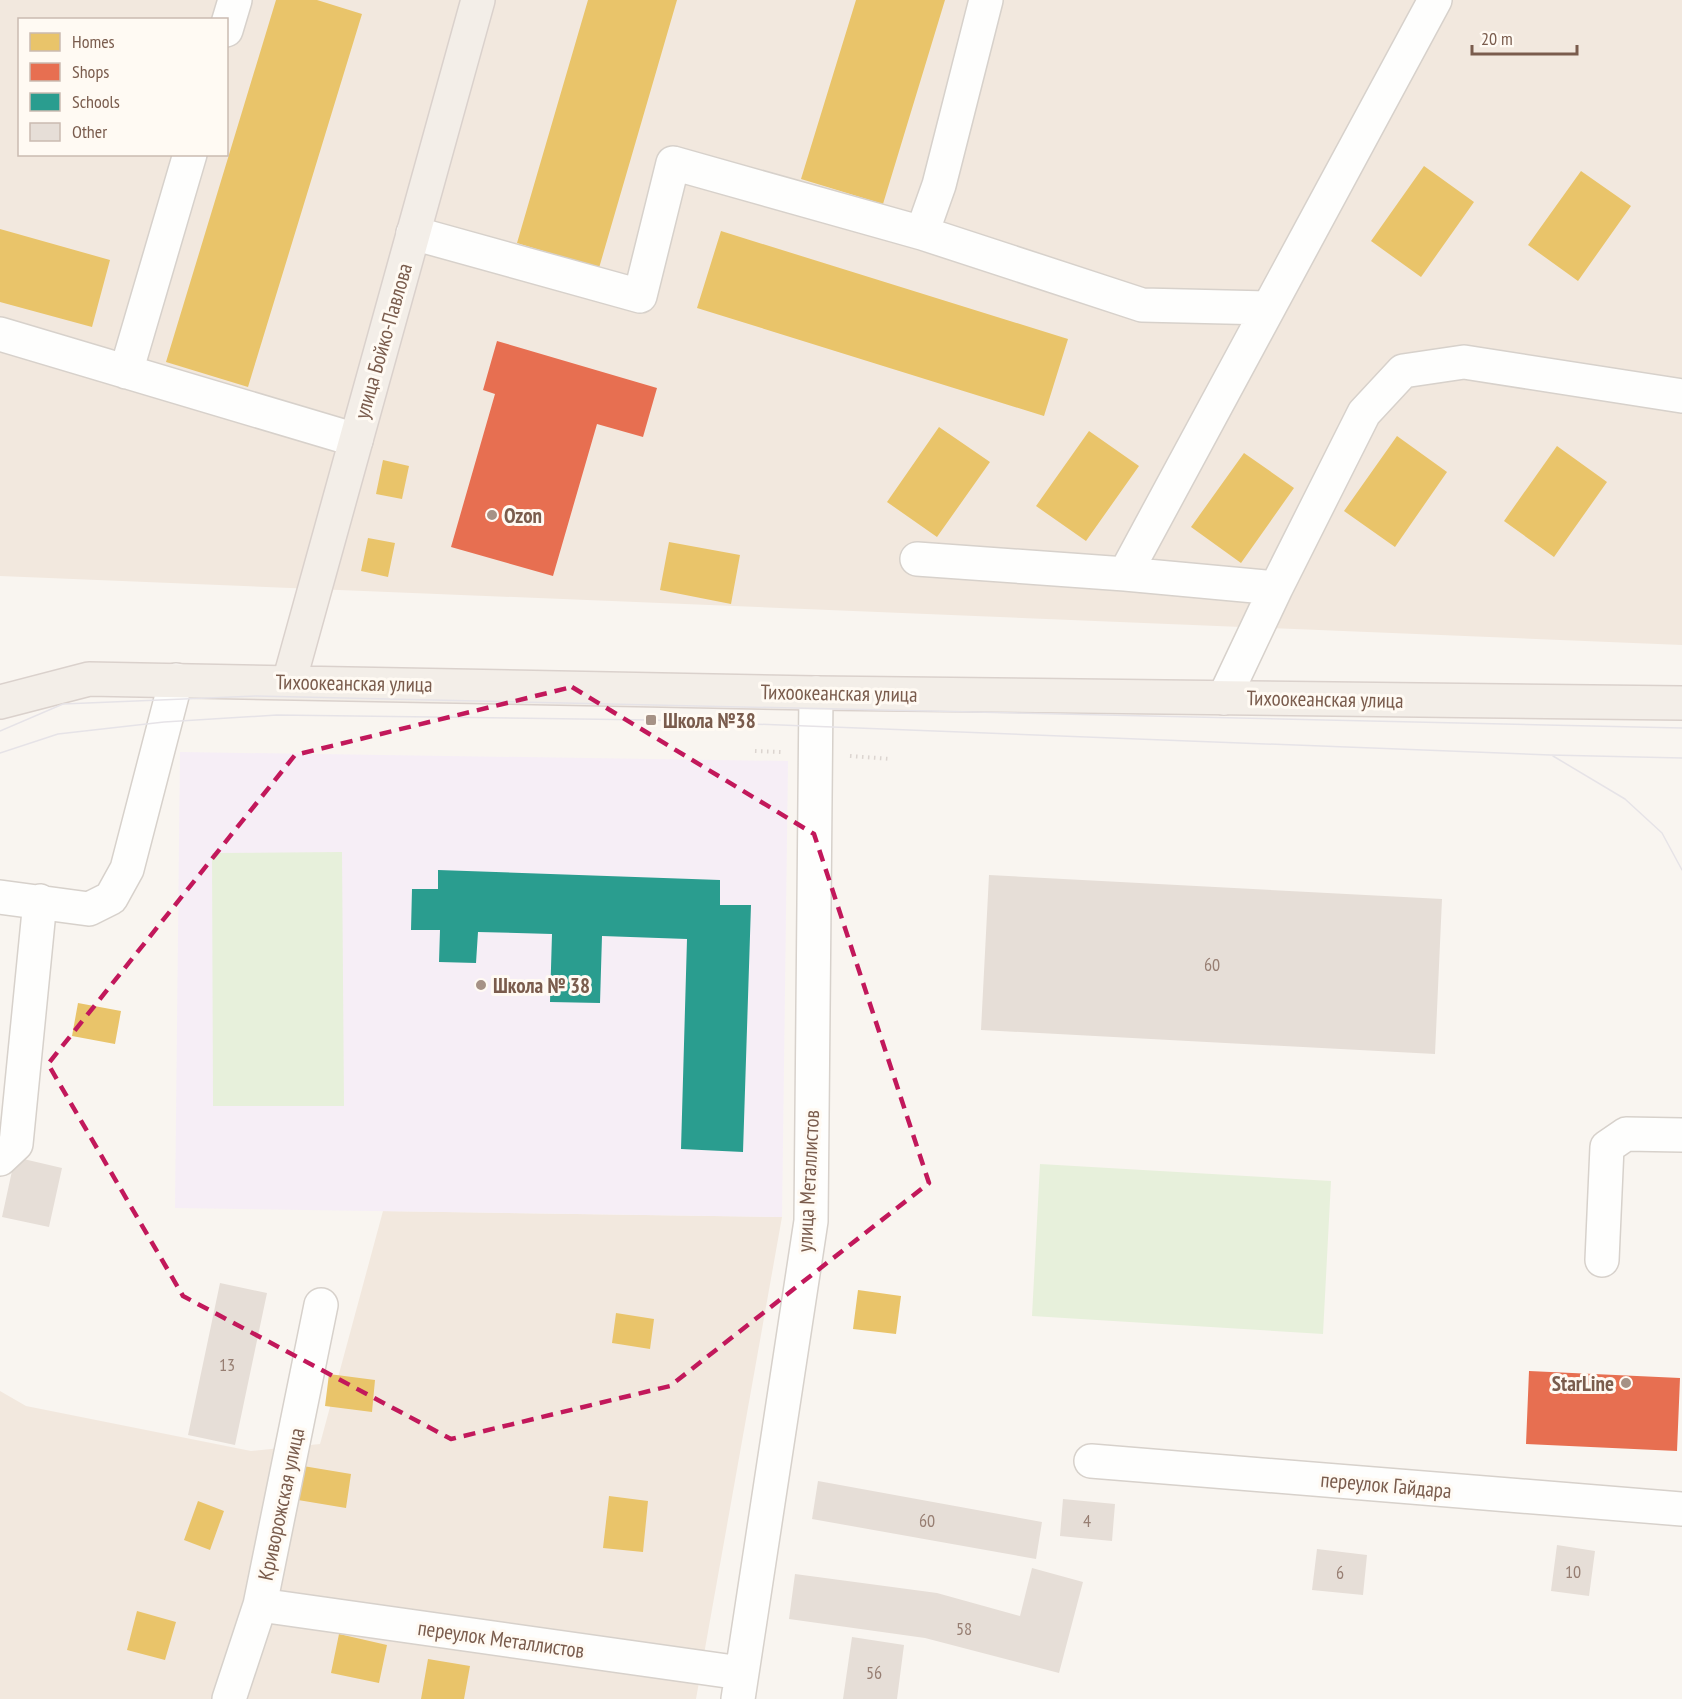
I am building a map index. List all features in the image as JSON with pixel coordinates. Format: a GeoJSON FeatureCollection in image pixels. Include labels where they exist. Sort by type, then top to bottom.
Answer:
{"type":"FeatureCollection","features":[{"type":"Feature","properties":{"kind":"main road","name":"улица Бойко-Павлова"},"geometry":{"type":"LineString","coordinates":[[289,681],[478,0]]}},
{"type":"Feature","properties":{"kind":"main road","name":"Тихоокеанская улица"},"geometry":{"type":"LineString","coordinates":[[0,702],[89,679],[289,681],[816,693],[1682,703]]}},
{"type":"Feature","properties":{"kind":"street"},"geometry":{"type":"LineString","coordinates":[[228,23],[235,0]]}},
{"type":"Feature","properties":{"kind":"street"},"geometry":{"type":"LineString","coordinates":[[922,233],[939,185],[986,0]]}},
{"type":"Feature","properties":{"kind":"street"},"geometry":{"type":"LineString","coordinates":[[1125,574],[1435,0]]}},
{"type":"Feature","properties":{"kind":"street"},"geometry":{"type":"LineString","coordinates":[[126,372],[189,156]]}},
{"type":"Feature","properties":{"kind":"street"},"geometry":{"type":"LineString","coordinates":[[413,233],[640,296],[673,163],[922,233],[1142,305],[1268,308]]}},
{"type":"Feature","properties":{"kind":"street"},"geometry":{"type":"LineString","coordinates":[[0,334],[356,440]]}},
{"type":"Feature","properties":{"kind":"street"},"geometry":{"type":"LineString","coordinates":[[1224,698],[1276,588],[1364,413],[1403,371],[1464,362],[1682,396]]}},
{"type":"Feature","properties":{"kind":"street"},"geometry":{"type":"LineString","coordinates":[[917,559],[1276,588]]}},
{"type":"Feature","properties":{"kind":"street"},"geometry":{"type":"LineString","coordinates":[[0,897],[89,909],[111,898],[127,869],[176,680]]}},
{"type":"Feature","properties":{"kind":"street","name":"улица Металлистов"},"geometry":{"type":"LineString","coordinates":[[739,1686],[811,1221],[816,693]]}},
{"type":"Feature","properties":{"kind":"street"},"geometry":{"type":"LineString","coordinates":[[0,1160],[16,1144],[40,901]]}},
{"type":"Feature","properties":{"kind":"street"},"geometry":{"type":"LineString","coordinates":[[1602,1260],[1607,1147],[1626,1134],[1682,1135]]}},
{"type":"Feature","properties":{"kind":"street","name":"Криворожская улица"},"geometry":{"type":"LineString","coordinates":[[229,1699],[260,1605],[321,1305]]}},
{"type":"Feature","properties":{"kind":"street","name":"переулок Гайдара"},"geometry":{"type":"LineString","coordinates":[[1090,1461],[1682,1509]]}},
{"type":"Feature","properties":{"kind":"street","name":"переулок Металлистов"},"geometry":{"type":"LineString","coordinates":[[260,1605],[739,1686]]}},
{"type":"Feature","properties":{"kind":"highlighted area"},"geometry":{"type":"Polygon","coordinates":[[[572,687],[814,834],[929,1183],[670,1386],[451,1439],[183,1296],[48,1064],[295,755],[572,687]]]}},
{"type":"Feature","properties":{"kind":"shaded area"},"geometry":{"type":"Polygon","coordinates":[[[0,0],[1682,0],[1682,645],[0,576],[0,0]]]}},
{"type":"Feature","properties":{"kind":"shaded area","name":"Школа № 38"},"geometry":{"type":"Polygon","coordinates":[[[180,752],[788,761],[782,1217],[175,1208],[180,752]]]}},
{"type":"Feature","properties":{"kind":"shaded area"},"geometry":{"type":"Polygon","coordinates":[[[383,1211],[782,1217],[696,1699],[0,1699],[0,1391],[26,1406],[251,1451],[320,1444],[383,1211]]]}},
{"type":"Feature","properties":{"kind":"green space"},"geometry":{"type":"Polygon","coordinates":[[[342,852],[344,1106],[213,1106],[212,853],[342,852]]]}},
{"type":"Feature","properties":{"kind":"green space"},"geometry":{"type":"Polygon","coordinates":[[[1040,1164],[1331,1181],[1323,1334],[1032,1316],[1040,1164]]]}},
{"type":"Feature","properties":{"kind":"building: Homes"},"geometry":{"type":"Polygon","coordinates":[[[276,0],[317,0],[362,14],[248,387],[166,362],[276,0]]]}},
{"type":"Feature","properties":{"kind":"building: Homes"},"geometry":{"type":"Polygon","coordinates":[[[588,0],[677,0],[599,268],[517,243],[588,0]]]}},
{"type":"Feature","properties":{"kind":"building: Homes"},"geometry":{"type":"Polygon","coordinates":[[[856,0],[945,0],[883,204],[801,179],[856,0]]]}},
{"type":"Feature","properties":{"kind":"building: Homes"},"geometry":{"type":"Polygon","coordinates":[[[1424,166],[1474,202],[1421,277],[1371,241],[1424,166]]]}},
{"type":"Feature","properties":{"kind":"building: Homes"},"geometry":{"type":"Polygon","coordinates":[[[1581,171],[1631,206],[1578,281],[1528,245],[1581,171]]]}},
{"type":"Feature","properties":{"kind":"building: Homes"},"geometry":{"type":"Polygon","coordinates":[[[0,229],[110,260],[92,327],[0,302],[0,229]]]}},
{"type":"Feature","properties":{"kind":"building: Homes"},"geometry":{"type":"Polygon","coordinates":[[[721,231],[1068,339],[1044,416],[697,308],[721,231]]]}},
{"type":"Feature","properties":{"kind":"building: Homes"},"geometry":{"type":"Polygon","coordinates":[[[939,427],[990,462],[937,537],[887,502],[939,427]]]}},
{"type":"Feature","properties":{"kind":"building: Homes"},"geometry":{"type":"Polygon","coordinates":[[[1089,431],[1139,466],[1086,541],[1036,506],[1089,431]]]}},
{"type":"Feature","properties":{"kind":"building: Homes"},"geometry":{"type":"Polygon","coordinates":[[[1397,436],[1447,472],[1395,547],[1344,511],[1397,436]]]}},
{"type":"Feature","properties":{"kind":"building: Homes"},"geometry":{"type":"Polygon","coordinates":[[[1557,446],[1607,482],[1554,557],[1504,521],[1557,446]]]}},
{"type":"Feature","properties":{"kind":"building: Homes"},"geometry":{"type":"Polygon","coordinates":[[[1244,453],[1294,488],[1241,563],[1191,527],[1244,453]]]}},
{"type":"Feature","properties":{"kind":"building: Homes"},"geometry":{"type":"Polygon","coordinates":[[[383,460],[409,466],[402,499],[376,494],[383,460]]]}},
{"type":"Feature","properties":{"kind":"building: Homes"},"geometry":{"type":"Polygon","coordinates":[[[368,538],[395,543],[388,577],[361,571],[368,538]]]}},
{"type":"Feature","properties":{"kind":"building: Homes"},"geometry":{"type":"Polygon","coordinates":[[[669,542],[740,555],[731,604],[660,590],[669,542]]]}},
{"type":"Feature","properties":{"kind":"building: Homes"},"geometry":{"type":"Polygon","coordinates":[[[78,1003],[121,1011],[115,1044],[72,1036],[78,1003]]]}},
{"type":"Feature","properties":{"kind":"building: Homes"},"geometry":{"type":"Polygon","coordinates":[[[858,1290],[901,1296],[896,1334],[853,1329],[858,1290]]]}},
{"type":"Feature","properties":{"kind":"building: Homes"},"geometry":{"type":"Polygon","coordinates":[[[616,1313],[654,1319],[650,1349],[612,1343],[616,1313]]]}},
{"type":"Feature","properties":{"kind":"building: Homes"},"geometry":{"type":"Polygon","coordinates":[[[329,1374],[375,1380],[372,1412],[325,1406],[329,1374]]]}},
{"type":"Feature","properties":{"kind":"building: Homes"},"geometry":{"type":"Polygon","coordinates":[[[303,1466],[351,1474],[346,1508],[298,1500],[303,1466]]]}},
{"type":"Feature","properties":{"kind":"building: Homes"},"geometry":{"type":"Polygon","coordinates":[[[609,1496],[648,1501],[643,1552],[603,1548],[609,1496]]]}},
{"type":"Feature","properties":{"kind":"building: Homes"},"geometry":{"type":"Polygon","coordinates":[[[198,1501],[224,1511],[210,1550],[184,1540],[198,1501]]]}},
{"type":"Feature","properties":{"kind":"building: Homes"},"geometry":{"type":"Polygon","coordinates":[[[137,1611],[176,1622],[165,1660],[127,1650],[137,1611]]]}},
{"type":"Feature","properties":{"kind":"building: Homes"},"geometry":{"type":"Polygon","coordinates":[[[339,1634],[387,1645],[379,1683],[331,1673],[339,1634]]]}},
{"type":"Feature","properties":{"kind":"building: Homes"},"geometry":{"type":"Polygon","coordinates":[[[428,1659],[470,1666],[464,1699],[421,1699],[428,1659]]]}},
{"type":"Feature","properties":{"kind":"building: Shops"},"geometry":{"type":"Polygon","coordinates":[[[497,341],[657,388],[643,437],[597,424],[553,576],[451,547],[495,394],[483,390],[497,341]]]}},
{"type":"Feature","properties":{"kind":"building: Shops"},"geometry":{"type":"Polygon","coordinates":[[[1529,1371],[1680,1378],[1677,1451],[1526,1444],[1529,1371]]]}},
{"type":"Feature","properties":{"kind":"building: Schools"},"geometry":{"type":"Polygon","coordinates":[[[438,870],[720,880],[720,905],[751,905],[743,1152],[681,1149],[687,939],[602,936],[600,1003],[550,1002],[552,934],[478,932],[476,963],[439,962],[440,930],[411,930],[412,889],[438,889],[438,870]]]}},
{"type":"Feature","properties":{"kind":"building: Other"},"geometry":{"type":"Polygon","coordinates":[[[989,875],[1442,899],[1435,1054],[981,1030],[989,875]]]}},
{"type":"Feature","properties":{"kind":"building: Other"},"geometry":{"type":"Polygon","coordinates":[[[15,1157],[62,1168],[49,1227],[2,1217],[15,1157]]]}},
{"type":"Feature","properties":{"kind":"building: Other"},"geometry":{"type":"Polygon","coordinates":[[[220,1283],[267,1293],[235,1445],[188,1435],[220,1283]]]}},
{"type":"Feature","properties":{"kind":"building: Other"},"geometry":{"type":"Polygon","coordinates":[[[818,1481],[1042,1522],[1036,1559],[812,1519],[818,1481]]]}},
{"type":"Feature","properties":{"kind":"building: Other"},"geometry":{"type":"Polygon","coordinates":[[[1063,1499],[1115,1504],[1112,1541],[1060,1536],[1063,1499]]]}},
{"type":"Feature","properties":{"kind":"building: Other"},"geometry":{"type":"Polygon","coordinates":[[[1557,1545],[1595,1551],[1589,1596],[1551,1591],[1557,1545]]]}},
{"type":"Feature","properties":{"kind":"building: Other"},"geometry":{"type":"Polygon","coordinates":[[[1317,1549],[1367,1555],[1363,1595],[1312,1590],[1317,1549]]]}},
{"type":"Feature","properties":{"kind":"building: Other"},"geometry":{"type":"Polygon","coordinates":[[[1032,1568],[1083,1582],[1059,1673],[925,1638],[789,1619],[795,1574],[937,1593],[1020,1616],[1032,1568]]]}},
{"type":"Feature","properties":{"kind":"building: Other"},"geometry":{"type":"Polygon","coordinates":[[[852,1637],[904,1645],[897,1699],[843,1699],[852,1637]]]}},
{"type":"Feature","properties":{"kind":"tram line"},"geometry":{"type":"LineString","coordinates":[[0,731],[63,704],[256,696],[1682,728]]}},
{"type":"Feature","properties":{"kind":"tram line"},"geometry":{"type":"LineString","coordinates":[[0,753],[58,734],[164,722],[277,715],[651,720],[1550,755],[1682,758]]}},
{"type":"Feature","properties":{"kind":"tram line"},"geometry":{"type":"LineString","coordinates":[[1553,756],[1625,799],[1662,833],[1682,870]]}},
{"type":"Feature","properties":{"kind":"place","name":"Ozon"},"geometry":{"type":"Point","coordinates":[492,515]}},
{"type":"Feature","properties":{"kind":"place","name":"Школа №38"},"geometry":{"type":"Point","coordinates":[651,720]}},
{"type":"Feature","properties":{"kind":"place","name":"Школа № 38"},"geometry":{"type":"Point","coordinates":[481,985]}},
{"type":"Feature","properties":{"kind":"place","name":"StarLine"},"geometry":{"type":"Point","coordinates":[1626,1383]}}]}
